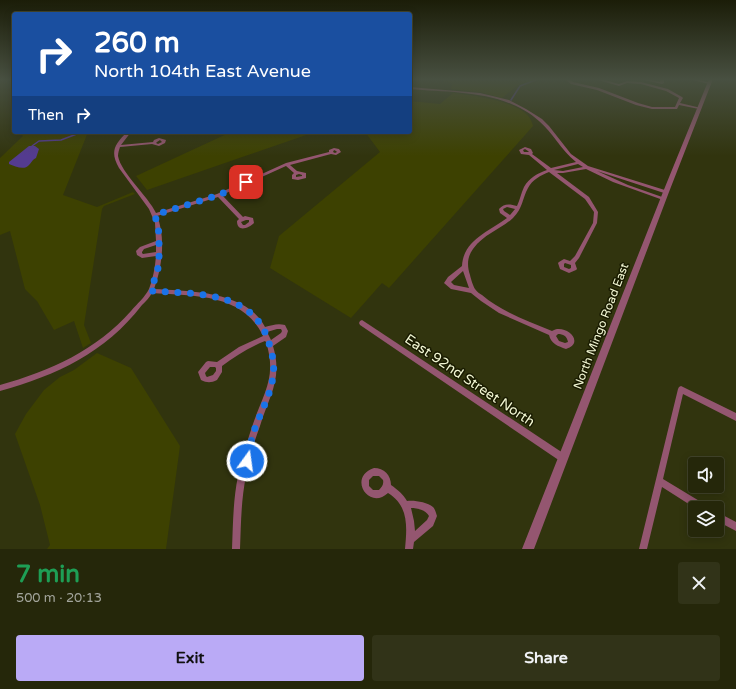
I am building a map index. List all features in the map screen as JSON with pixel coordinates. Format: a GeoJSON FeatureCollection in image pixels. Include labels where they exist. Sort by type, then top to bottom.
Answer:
{"type":"FeatureCollection","features":[{"type":"Feature","properties":{"kind":"street"},"geometry":{"type":"LineString","coordinates":[[517,105],[540,119],[570,154],[588,167],[664,195]]}},
{"type":"Feature","properties":{"kind":"street"},"geometry":{"type":"LineString","coordinates":[[639,105],[652,108],[676,108],[678,105]]}},
{"type":"Feature","properties":{"kind":"street"},"geometry":{"type":"LineString","coordinates":[[683,105],[698,110]]}},
{"type":"Feature","properties":{"kind":"street","name":"North Mingo Road East"},"geometry":{"type":"LineString","coordinates":[[528,549],[700,105]]}},
{"type":"Feature","properties":{"kind":"street"},"geometry":{"type":"LineString","coordinates":[[0,388],[28,381],[61,367],[89,351],[116,331],[133,314],[151,291],[159,265],[159,242],[155,215],[118,162],[116,155],[118,146],[127,134]]}},
{"type":"Feature","properties":{"kind":"street"},"geometry":{"type":"LineString","coordinates":[[118,146],[153,143]]}},
{"type":"Feature","properties":{"kind":"street"},"geometry":{"type":"LineString","coordinates":[[155,215],[219,195],[287,164],[330,152]]}},
{"type":"Feature","properties":{"kind":"street"},"geometry":{"type":"LineString","coordinates":[[530,154],[587,198],[596,212],[595,224],[577,258],[571,263]]}},
{"type":"Feature","properties":{"kind":"street"},"geometry":{"type":"LineString","coordinates":[[473,291],[464,267],[466,256],[475,243],[487,232],[516,214],[529,183],[539,175],[556,168],[580,162]]}},
{"type":"Feature","properties":{"kind":"street"},"geometry":{"type":"LineString","coordinates":[[287,164],[296,173]]}},
{"type":"Feature","properties":{"kind":"street"},"geometry":{"type":"LineString","coordinates":[[588,167],[592,172],[608,180],[664,195]]}},
{"type":"Feature","properties":{"kind":"street"},"geometry":{"type":"LineString","coordinates":[[551,171],[563,172],[588,167]]}},
{"type":"Feature","properties":{"kind":"street"},"geometry":{"type":"LineString","coordinates":[[219,195],[242,219]]}},
{"type":"Feature","properties":{"kind":"street"},"geometry":{"type":"LineString","coordinates":[[510,218],[502,212],[502,208],[507,206],[518,208]]}},
{"type":"Feature","properties":{"kind":"street"},"geometry":{"type":"LineString","coordinates":[[159,242],[142,248],[139,251],[139,254],[142,256],[159,254]]}},
{"type":"Feature","properties":{"kind":"street"},"geometry":{"type":"LineString","coordinates":[[464,267],[447,283],[453,287],[473,291],[503,312],[553,334]]}},
{"type":"Feature","properties":{"kind":"street"},"geometry":{"type":"LineString","coordinates":[[151,291],[188,293],[225,298],[244,308],[260,323],[270,345],[274,358],[273,378],[254,432],[240,490],[236,549]]}},
{"type":"Feature","properties":{"kind":"street","name":"East 92nd Street North"},"geometry":{"type":"LineString","coordinates":[[362,323],[563,458]]}},
{"type":"Feature","properties":{"kind":"street"},"geometry":{"type":"LineString","coordinates":[[264,330],[278,326],[283,327],[285,331],[284,336],[270,345]]}},
{"type":"Feature","properties":{"kind":"street"},"geometry":{"type":"LineString","coordinates":[[218,365],[250,344],[267,337]]}},
{"type":"Feature","properties":{"kind":"street"},"geometry":{"type":"LineString","coordinates":[[643,549],[681,389],[736,417]]}},
{"type":"Feature","properties":{"kind":"street"},"geometry":{"type":"LineString","coordinates":[[659,481],[692,501]]}},
{"type":"Feature","properties":{"kind":"street"},"geometry":{"type":"LineString","coordinates":[[386,487],[400,496],[405,505],[410,520],[409,545]]}},
{"type":"Feature","properties":{"kind":"street"},"geometry":{"type":"LineString","coordinates":[[405,505],[414,503],[430,510],[433,516],[430,523],[409,545]]}},
{"type":"Feature","properties":{"kind":"street"},"geometry":{"type":"LineString","coordinates":[[724,520],[736,527]]}},
{"type":"Feature","properties":{"kind":"shaded area"},"geometry":{"type":"Polygon","coordinates":[[[412,105],[509,105],[523,111],[531,120],[533,126],[389,288],[382,283],[351,318],[270,268],[279,236],[380,152],[366,134],[412,134],[412,105]]]}},
{"type":"Feature","properties":{"kind":"shaded area"},"geometry":{"type":"Polygon","coordinates":[[[21,134],[87,134],[63,195],[97,207],[133,192],[135,194],[104,206],[102,209],[84,325],[91,343],[83,348],[74,321],[54,330],[37,301],[25,289],[10,231],[0,235],[0,158],[23,136],[21,134]]]}},
{"type":"Feature","properties":{"kind":"shaded area"},"geometry":{"type":"Polygon","coordinates":[[[227,134],[309,134],[147,190],[136,176],[227,134]]]}},
{"type":"Feature","properties":{"kind":"shaded area"},"geometry":{"type":"Polygon","coordinates":[[[29,146],[35,146],[39,149],[36,158],[27,167],[22,168],[9,164],[9,162],[29,146]]]}},
{"type":"Feature","properties":{"kind":"shaded area"},"geometry":{"type":"Polygon","coordinates":[[[97,353],[131,368],[180,446],[166,549],[47,549],[50,545],[40,505],[15,434],[26,414],[44,390],[60,377],[74,370],[97,353]]]}},
{"type":"Feature","properties":{"kind":"waterway"},"geometry":{"type":"LineString","coordinates":[[32,146],[39,141],[61,140],[77,134]]}},
{"type":"Feature","properties":{"kind":"route"},"geometry":{"type":"LineString","coordinates":[[246,182],[219,195],[155,215],[159,233],[159,265],[151,291],[188,293],[225,298],[244,308],[260,323],[267,337],[274,358],[273,378],[254,432],[247,461]]}}]}
